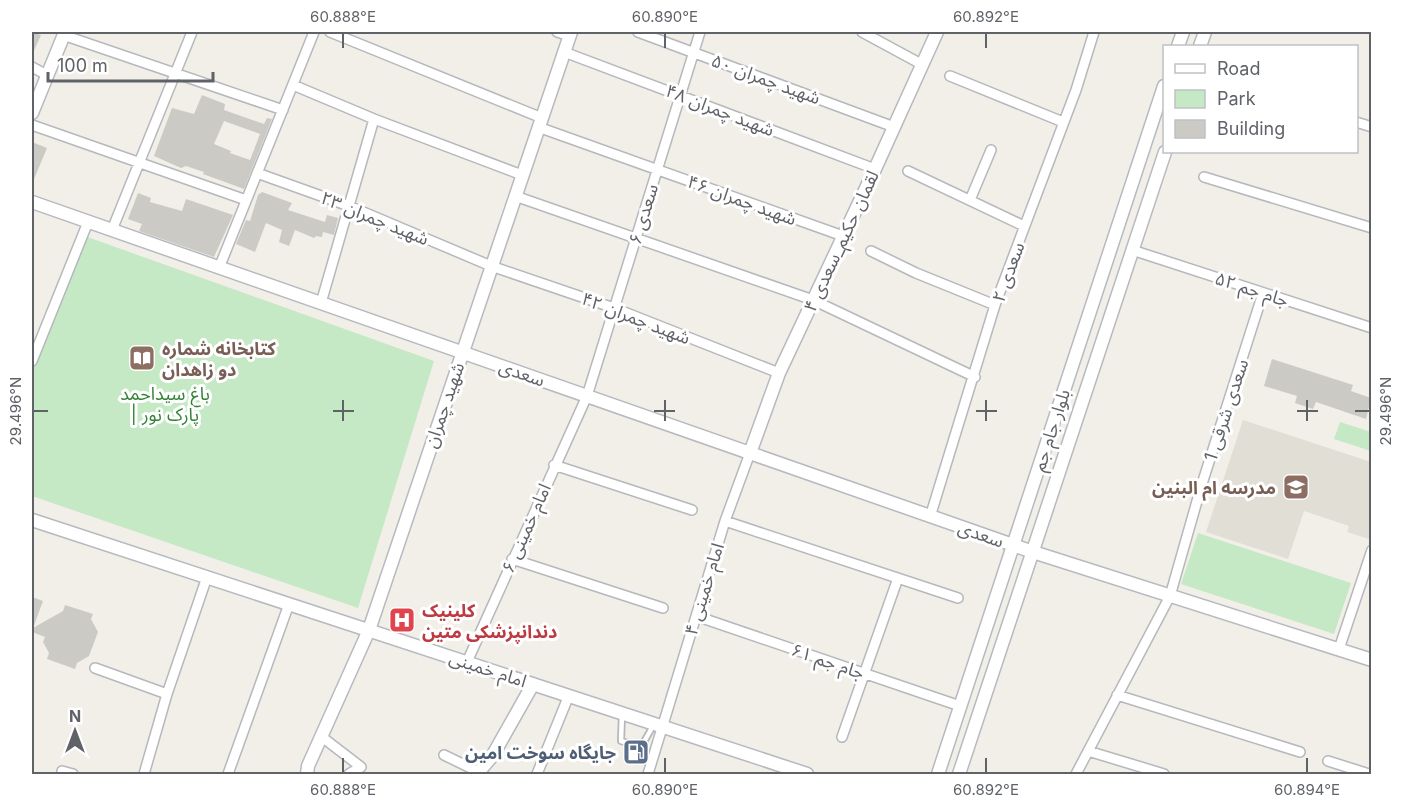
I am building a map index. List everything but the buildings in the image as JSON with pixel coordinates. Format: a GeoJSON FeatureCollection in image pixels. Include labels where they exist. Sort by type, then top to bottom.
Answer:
{"type":"FeatureCollection","features":[{"type":"Feature","properties":{"kind":"main road","name":"لقمان حکیم_سعدی ۴"},"geometry":{"type":"LineString","coordinates":[[750,453],[779,373],[923,66],[936,32]]}},
{"type":"Feature","properties":{"kind":"main road"},"geometry":{"type":"LineString","coordinates":[[32,113],[64,33]]}},
{"type":"Feature","properties":{"kind":"main road","name":"شهید چمران"},"geometry":{"type":"LineString","coordinates":[[307,774],[308,766],[369,630],[571,34]]}},
{"type":"Feature","properties":{"kind":"main road","name":"بلوار جام جم"},"geometry":{"type":"LineString","coordinates":[[938,774],[1163,89]]}},
{"type":"Feature","properties":{"kind":"main road","name":"بلوار جام جم"},"geometry":{"type":"LineString","coordinates":[[959,774],[1165,153]]}},
{"type":"Feature","properties":{"kind":"main road","name":"سعدی"},"geometry":{"type":"LineString","coordinates":[[32,202],[1033,552]]}},
{"type":"Feature","properties":{"kind":"main road","name":"امام خمینی"},"geometry":{"type":"LineString","coordinates":[[32,520],[807,774]]}},
{"type":"Feature","properties":{"kind":"main road"},"geometry":{"type":"LineString","coordinates":[[1033,552],[1371,660]]}},
{"type":"Feature","properties":{"kind":"main road"},"geometry":{"type":"LineString","coordinates":[[478,773],[493,755],[533,684]]}},
{"type":"Feature","properties":{"kind":"street"},"geometry":{"type":"LineString","coordinates":[[112,230],[192,32]]}},
{"type":"Feature","properties":{"kind":"street"},"geometry":{"type":"LineString","coordinates":[[219,268],[314,32]]}},
{"type":"Feature","properties":{"kind":"street","name":"شهید چمران ۴۶"},"geometry":{"type":"LineString","coordinates":[[330,32],[657,170],[843,236]]}},
{"type":"Feature","properties":{"kind":"street"},"geometry":{"type":"LineString","coordinates":[[557,32],[571,34]]}},
{"type":"Feature","properties":{"kind":"street","name":"شهید چمران ۵۰"},"geometry":{"type":"LineString","coordinates":[[638,32],[894,127]]}},
{"type":"Feature","properties":{"kind":"street","name":"سعدی ۶"},"geometry":{"type":"LineString","coordinates":[[587,396],[700,32]]}},
{"type":"Feature","properties":{"kind":"street"},"geometry":{"type":"LineString","coordinates":[[862,32],[923,66]]}},
{"type":"Feature","properties":{"kind":"street","name":"سعدی ۲"},"geometry":{"type":"LineString","coordinates":[[930,516],[975,377],[995,305],[1076,90],[1091,32]]}},
{"type":"Feature","properties":{"kind":"street"},"geometry":{"type":"LineString","coordinates":[[64,33],[283,110]]}},
{"type":"Feature","properties":{"kind":"street","name":"شهید چمران ۴۸"},"geometry":{"type":"LineString","coordinates":[[564,52],[875,169]]}},
{"type":"Feature","properties":{"kind":"street"},"geometry":{"type":"LineString","coordinates":[[32,67],[47,75]]}},
{"type":"Feature","properties":{"kind":"street"},"geometry":{"type":"LineString","coordinates":[[950,76],[1063,122]]}},
{"type":"Feature","properties":{"kind":"street"},"geometry":{"type":"LineString","coordinates":[[293,85],[522,175]]}},
{"type":"Feature","properties":{"kind":"street"},"geometry":{"type":"LineString","coordinates":[[321,303],[374,118]]}},
{"type":"Feature","properties":{"kind":"street"},"geometry":{"type":"LineString","coordinates":[[32,125],[246,200]]}},
{"type":"Feature","properties":{"kind":"street"},"geometry":{"type":"LineString","coordinates":[[970,200],[991,150]]}},
{"type":"Feature","properties":{"kind":"street"},"geometry":{"type":"LineString","coordinates":[[908,171],[1024,226]]}},
{"type":"Feature","properties":{"kind":"street","name":"شهید چمران ۲۳"},"geometry":{"type":"LineString","coordinates":[[257,173],[349,206],[491,266]]}},
{"type":"Feature","properties":{"kind":"street"},"geometry":{"type":"LineString","coordinates":[[1204,177],[1371,228]]}},
{"type":"Feature","properties":{"kind":"street"},"geometry":{"type":"LineString","coordinates":[[515,196],[813,300],[975,377]]}},
{"type":"Feature","properties":{"kind":"street"},"geometry":{"type":"LineString","coordinates":[[32,361],[88,222]]}},
{"type":"Feature","properties":{"kind":"street","name":"جام جم ۵۲"},"geometry":{"type":"LineString","coordinates":[[1132,250],[1371,328]]}},
{"type":"Feature","properties":{"kind":"street"},"geometry":{"type":"LineString","coordinates":[[872,251],[916,273],[995,305]]}},
{"type":"Feature","properties":{"kind":"street","name":"شهید چمران ۴۲"},"geometry":{"type":"LineString","coordinates":[[491,266],[614,308],[779,373]]}},
{"type":"Feature","properties":{"kind":"street","name":"سعدی شرقی 1"},"geometry":{"type":"LineString","coordinates":[[1076,774],[1170,596],[1201,487],[1263,293]]}},
{"type":"Feature","properties":{"kind":"street","name":"امام خمینی ۶"},"geometry":{"type":"LineString","coordinates":[[467,662],[587,396]]}},
{"type":"Feature","properties":{"kind":"street","name":"امام خمینی ۴"},"geometry":{"type":"LineString","coordinates":[[648,774],[659,725],[725,521],[750,453]]}},
{"type":"Feature","properties":{"kind":"street"},"geometry":{"type":"LineString","coordinates":[[554,465],[692,510]]}},
{"type":"Feature","properties":{"kind":"street"},"geometry":{"type":"LineString","coordinates":[[725,521],[958,598]]}},
{"type":"Feature","properties":{"kind":"street"},"geometry":{"type":"LineString","coordinates":[[1339,650],[1371,550]]}},
{"type":"Feature","properties":{"kind":"street"},"geometry":{"type":"LineString","coordinates":[[512,559],[663,608]]}},
{"type":"Feature","properties":{"kind":"street"},"geometry":{"type":"LineString","coordinates":[[144,774],[167,694],[207,577]]}},
{"type":"Feature","properties":{"kind":"street"},"geometry":{"type":"LineString","coordinates":[[842,737],[898,578]]}},
{"type":"Feature","properties":{"kind":"street"},"geometry":{"type":"LineString","coordinates":[[228,774],[290,604]]}},
{"type":"Feature","properties":{"kind":"street","name":"جام جم ۶۱"},"geometry":{"type":"LineString","coordinates":[[696,616],[960,706]]}},
{"type":"Feature","properties":{"kind":"street"},"geometry":{"type":"LineString","coordinates":[[95,668],[167,694]]}},
{"type":"Feature","properties":{"kind":"street"},"geometry":{"type":"LineString","coordinates":[[537,774],[569,695]]}},
{"type":"Feature","properties":{"kind":"street"},"geometry":{"type":"LineString","coordinates":[[1118,695],[1300,752]]}},
{"type":"Feature","properties":{"kind":"street"},"geometry":{"type":"LineString","coordinates":[[322,737],[361,767],[349,774]]}},
{"type":"Feature","properties":{"kind":"street"},"geometry":{"type":"LineString","coordinates":[[1088,751],[1164,774]]}},
{"type":"Feature","properties":{"kind":"street"},"geometry":{"type":"LineString","coordinates":[[444,755],[478,773]]}},
{"type":"Feature","properties":{"kind":"street"},"geometry":{"type":"LineString","coordinates":[[1328,761],[1369,774]]}},
{"type":"Feature","properties":{"kind":"street"},"geometry":{"type":"LineString","coordinates":[[62,771],[73,774]]}},
{"type":"Feature","properties":{"kind":"lane"},"geometry":{"type":"LineString","coordinates":[[622,713],[621,741],[641,747],[659,725]]}},
{"type":"Feature","properties":{"kind":"shaded area","name":"مدرسه ام البنین"},"geometry":{"type":"Polygon","coordinates":[[[1243,420],[1371,462],[1372,531],[1369,539],[1347,532],[1349,526],[1304,511],[1288,559],[1206,532],[1243,420]]]}},
{"type":"Feature","properties":{"kind":"green space","name":"باغ سیداحمد | پارک نور"},"geometry":{"type":"Polygon","coordinates":[[[79,234],[434,361],[358,608],[32,496],[32,353],[79,234]]]}},
{"type":"Feature","properties":{"kind":"green space"},"geometry":{"type":"Polygon","coordinates":[[[1340,422],[1371,432],[1371,451],[1334,439],[1340,422]]]}},
{"type":"Feature","properties":{"kind":"green space"},"geometry":{"type":"Polygon","coordinates":[[[1198,533],[1351,583],[1334,634],[1181,584],[1198,533]]]}},
{"type":"Feature","properties":{"kind":"place","name":"کتابخانه شماره دو زاهدان"},"geometry":{"type":"Point","coordinates":[142,358]}},
{"type":"Feature","properties":{"kind":"place","name":"مدرسه ام البنین"},"geometry":{"type":"Point","coordinates":[1296,487]}},
{"type":"Feature","properties":{"kind":"place","name":"کلینیک دندانپزشکی متین"},"geometry":{"type":"Point","coordinates":[402,620]}},
{"type":"Feature","properties":{"kind":"place","name":"جایگاه سوخت امین"},"geometry":{"type":"Point","coordinates":[636,752]}}]}
